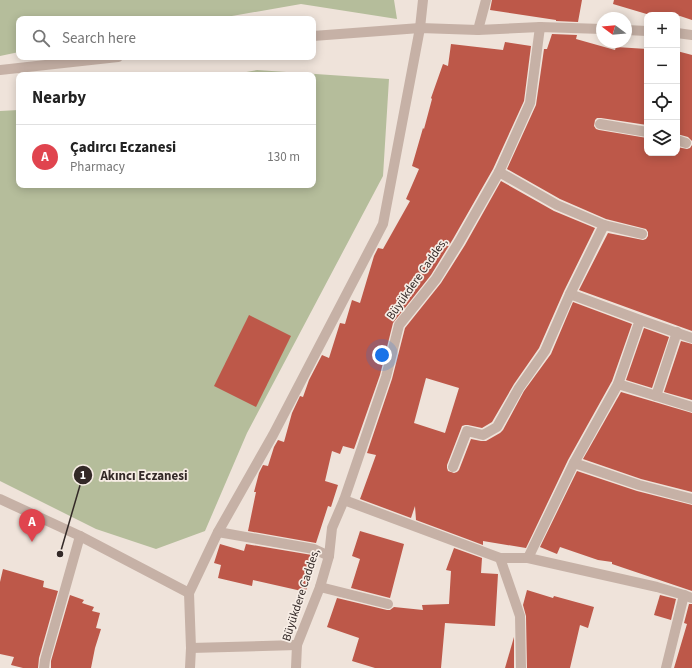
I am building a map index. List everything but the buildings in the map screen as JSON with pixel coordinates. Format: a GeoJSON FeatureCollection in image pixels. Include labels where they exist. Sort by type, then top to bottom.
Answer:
{"type":"FeatureCollection","features":[{"type":"Feature","properties":{"kind":"street"},"geometry":{"type":"LineString","coordinates":[[190,668],[191,648],[189,593],[218,532],[273,435],[383,224],[420,28],[423,0]]}},
{"type":"Feature","properties":{"kind":"street"},"geometry":{"type":"LineString","coordinates":[[478,30],[486,0]]}},
{"type":"Feature","properties":{"kind":"street"},"geometry":{"type":"LineString","coordinates":[[316,36],[420,28],[478,30],[540,26],[596,29]]}},
{"type":"Feature","properties":{"kind":"street","name":"Büyükdere Caddes,"},"geometry":{"type":"LineString","coordinates":[[296,668],[297,645],[320,587],[329,556],[332,528],[344,500],[386,377],[398,325],[436,279],[499,172],[530,103],[540,26]]}},
{"type":"Feature","properties":{"kind":"street"},"geometry":{"type":"LineString","coordinates":[[632,30],[644,31]]}},
{"type":"Feature","properties":{"kind":"street"},"geometry":{"type":"LineString","coordinates":[[680,33],[692,35]]}},
{"type":"Feature","properties":{"kind":"street"},"geometry":{"type":"LineString","coordinates":[[0,70],[91,60]]}},
{"type":"Feature","properties":{"kind":"street"},"geometry":{"type":"LineString","coordinates":[[600,124],[644,131]]}},
{"type":"Feature","properties":{"kind":"street"},"geometry":{"type":"LineString","coordinates":[[499,172],[557,205],[604,225],[642,234]]}},
{"type":"Feature","properties":{"kind":"street"},"geometry":{"type":"LineString","coordinates":[[452,467],[467,431],[483,435],[497,427],[519,388],[545,351],[570,294],[604,225]]}},
{"type":"Feature","properties":{"kind":"street"},"geometry":{"type":"LineString","coordinates":[[570,294],[692,338]]}},
{"type":"Feature","properties":{"kind":"street"},"geometry":{"type":"LineString","coordinates":[[528,558],[574,463],[618,384],[640,320]]}},
{"type":"Feature","properties":{"kind":"street"},"geometry":{"type":"LineString","coordinates":[[656,396],[677,332]]}},
{"type":"Feature","properties":{"kind":"street"},"geometry":{"type":"LineString","coordinates":[[618,384],[692,407]]}},
{"type":"Feature","properties":{"kind":"street"},"geometry":{"type":"LineString","coordinates":[[574,463],[692,499]]}},
{"type":"Feature","properties":{"kind":"street"},"geometry":{"type":"LineString","coordinates":[[0,499],[80,536],[189,593]]}},
{"type":"Feature","properties":{"kind":"street"},"geometry":{"type":"LineString","coordinates":[[344,500],[500,558],[528,558],[657,587],[688,596],[666,668]]}},
{"type":"Feature","properties":{"kind":"street"},"geometry":{"type":"LineString","coordinates":[[218,532],[314,549],[329,556]]}},
{"type":"Feature","properties":{"kind":"street"},"geometry":{"type":"LineString","coordinates":[[44,668],[44,660],[80,536]]}},
{"type":"Feature","properties":{"kind":"street"},"geometry":{"type":"LineString","coordinates":[[500,558],[520,616],[521,668]]}},
{"type":"Feature","properties":{"kind":"street"},"geometry":{"type":"LineString","coordinates":[[320,587],[388,604]]}},
{"type":"Feature","properties":{"kind":"street"},"geometry":{"type":"LineString","coordinates":[[191,648],[297,645]]}},
{"type":"Feature","properties":{"kind":"green space"},"geometry":{"type":"Polygon","coordinates":[[[0,0],[394,0],[397,19],[301,4],[232,16],[16,16],[16,53],[0,56],[0,0]]]}},
{"type":"Feature","properties":{"kind":"green space"},"geometry":{"type":"Polygon","coordinates":[[[257,70],[286,72],[246,72],[257,70]]]}},
{"type":"Feature","properties":{"kind":"green space"},"geometry":{"type":"Polygon","coordinates":[[[316,74],[389,79],[383,176],[247,433],[205,531],[156,549],[96,529],[0,481],[0,111],[16,110],[16,188],[316,188],[316,74]]]}},
{"type":"Feature","properties":{"kind":"place","name":"Çadırcı Eczanesi"},"geometry":{"type":"Point","coordinates":[32,542]}},
{"type":"Feature","properties":{"kind":"place","name":"Akıncı Eczanesi"},"geometry":{"type":"Point","coordinates":[60,554]}}]}
